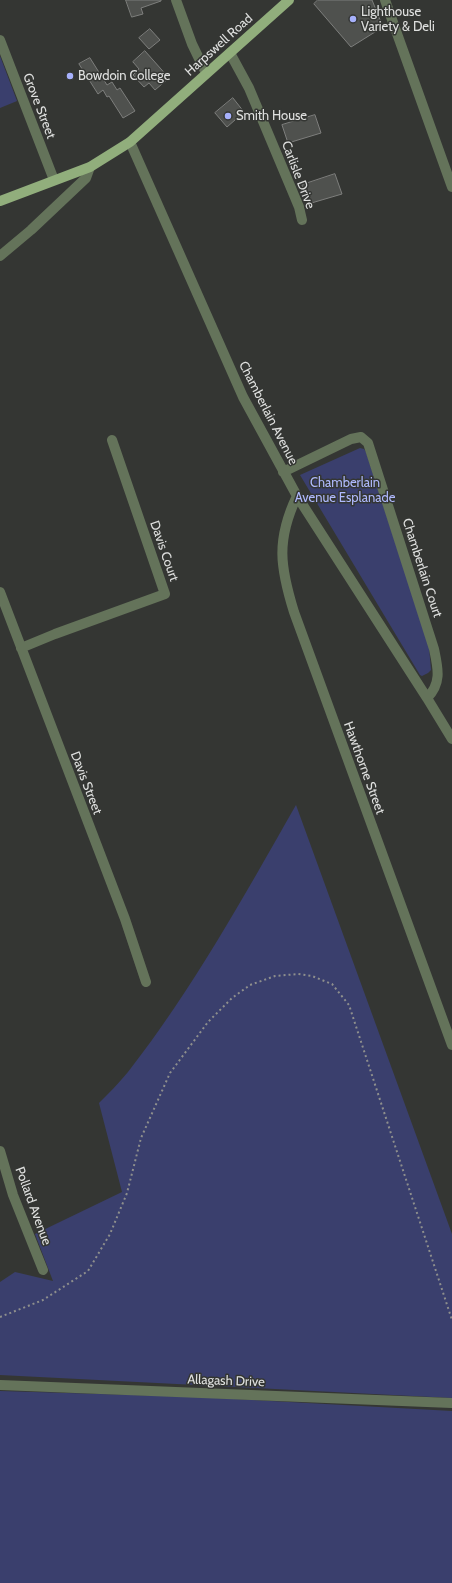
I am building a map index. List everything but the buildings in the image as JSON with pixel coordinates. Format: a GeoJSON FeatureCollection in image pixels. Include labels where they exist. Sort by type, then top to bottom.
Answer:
{"type":"FeatureCollection","features":[{"type":"Feature","properties":{"kind":"main road","name":"Harpswell Road"},"geometry":{"type":"LineString","coordinates":[[0,201],[90,167],[130,142],[289,0]]}},
{"type":"Feature","properties":{"kind":"street"},"geometry":{"type":"LineString","coordinates":[[176,0],[192,44],[206,73]]}},
{"type":"Feature","properties":{"kind":"street"},"geometry":{"type":"LineString","coordinates":[[385,0],[452,187]]}},
{"type":"Feature","properties":{"kind":"street","name":"Grove Street"},"geometry":{"type":"LineString","coordinates":[[0,40],[54,180]]}},
{"type":"Feature","properties":{"kind":"street","name":"Carlisle Drive"},"geometry":{"type":"LineString","coordinates":[[230,53],[249,88],[299,207],[302,220]]}},
{"type":"Feature","properties":{"kind":"street","name":"Chamberlain Avenue"},"geometry":{"type":"LineString","coordinates":[[130,142],[243,397],[283,472],[452,739]]}},
{"type":"Feature","properties":{"kind":"street"},"geometry":{"type":"LineString","coordinates":[[0,256],[31,230],[86,178],[90,167]]}},
{"type":"Feature","properties":{"kind":"street","name":"Chamberlain Court"},"geometry":{"type":"LineString","coordinates":[[283,472],[351,439],[361,437],[368,443],[434,649],[438,668],[437,682],[434,691],[427,698]]}},
{"type":"Feature","properties":{"kind":"street","name":"Davis Court"},"geometry":{"type":"LineString","coordinates":[[22,648],[55,634],[165,594],[112,440]]}},
{"type":"Feature","properties":{"kind":"street","name":"Hawthorne Street"},"geometry":{"type":"LineString","coordinates":[[297,496],[286,523],[282,547],[282,566],[286,587],[354,779],[452,1045]]}},
{"type":"Feature","properties":{"kind":"street","name":"Davis Street"},"geometry":{"type":"LineString","coordinates":[[0,592],[125,919],[146,982]]}},
{"type":"Feature","properties":{"kind":"street","name":"Pollard Avenue"},"geometry":{"type":"LineString","coordinates":[[0,1151],[13,1195],[43,1270]]}},
{"type":"Feature","properties":{"kind":"street","name":"Allagash Drive"},"geometry":{"type":"LineString","coordinates":[[0,1386],[452,1403]]}},
{"type":"Feature","properties":{"kind":"path"},"geometry":{"type":"LineString","coordinates":[[0,1317],[43,1300],[88,1271],[110,1234],[127,1193],[141,1138],[170,1073],[208,1022],[232,998],[250,985],[275,976],[298,974],[312,976],[332,984],[349,1005],[452,1320]]}},
{"type":"Feature","properties":{"kind":"green space"},"geometry":{"type":"Polygon","coordinates":[[[0,56],[17,101],[0,108],[0,56]]]}},
{"type":"Feature","properties":{"kind":"green space","name":"Chamberlain Avenue Esplanade"},"geometry":{"type":"Polygon","coordinates":[[[360,448],[364,449],[366,452],[429,647],[431,670],[422,676],[300,475],[360,448]]]}},
{"type":"Feature","properties":{"kind":"green space"},"geometry":{"type":"Polygon","coordinates":[[[296,805],[452,1234],[452,1398],[0,1375],[0,1282],[15,1272],[53,1281],[35,1234],[122,1192],[99,1103],[128,1072],[152,1040],[196,975],[217,942],[296,805]]]}},
{"type":"Feature","properties":{"kind":"green space"},"geometry":{"type":"Polygon","coordinates":[[[0,1391],[198,1397],[452,1411],[452,1583],[0,1583],[0,1391]]]}},
{"type":"Feature","properties":{"kind":"place","name":"Lighthouse Variety & Deli"},"geometry":{"type":"Point","coordinates":[353,19]}},
{"type":"Feature","properties":{"kind":"place","name":"Bowdoin College"},"geometry":{"type":"Point","coordinates":[70,76]}},
{"type":"Feature","properties":{"kind":"place","name":"Smith House"},"geometry":{"type":"Point","coordinates":[228,116]}}]}
